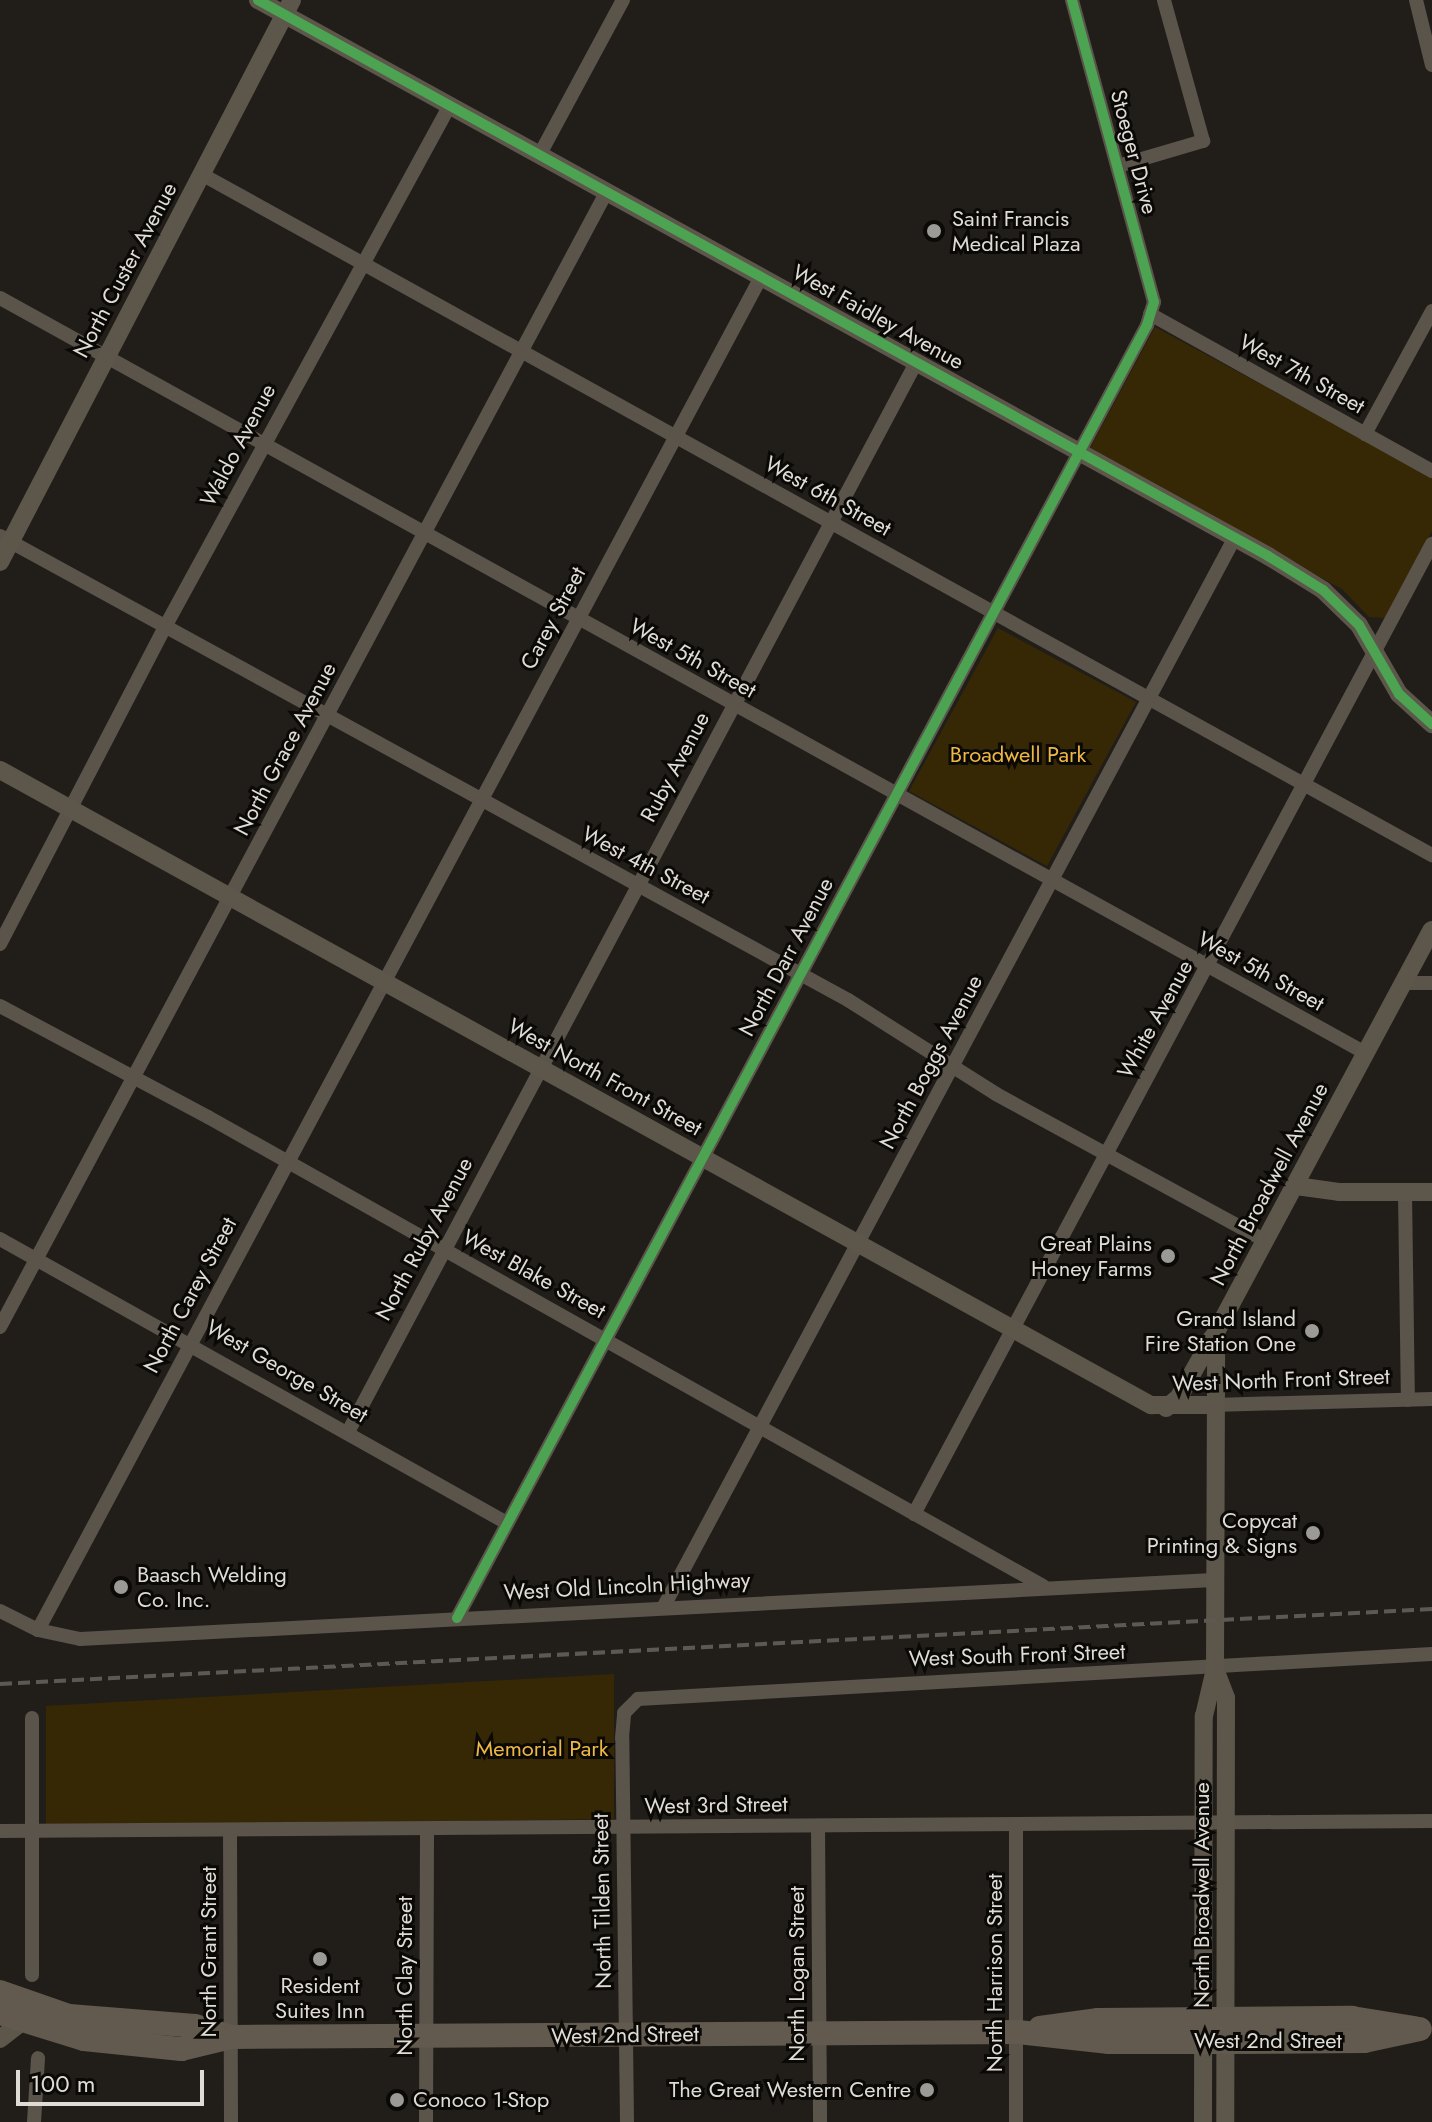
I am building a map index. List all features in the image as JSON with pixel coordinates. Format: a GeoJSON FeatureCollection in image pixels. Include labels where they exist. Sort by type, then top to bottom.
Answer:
{"type":"FeatureCollection","features":[{"type":"Feature","properties":{"kind":"highway","name":"West 2nd Street"},"geometry":{"type":"LineString","coordinates":[[0,1992],[18,2013],[195,2026],[231,2037],[1018,2032],[1099,2042],[1215,2030],[1364,2041],[1426,2029]]}},
{"type":"Feature","properties":{"kind":"street","name":"West Faidley Avenue"},"geometry":{"type":"LineString","coordinates":[[258,0],[289,8],[450,105],[1082,452],[1323,590],[1359,625],[1399,694],[1432,724]]}},
{"type":"Feature","properties":{"kind":"street"},"geometry":{"type":"LineString","coordinates":[[540,154],[623,0]]}},
{"type":"Feature","properties":{"kind":"street","name":"Stoeger Drive"},"geometry":{"type":"LineString","coordinates":[[1072,0],[1154,302],[1150,314]]}},
{"type":"Feature","properties":{"kind":"street"},"geometry":{"type":"LineString","coordinates":[[1118,166],[1203,141],[1164,0]]}},
{"type":"Feature","properties":{"kind":"street"},"geometry":{"type":"LineString","coordinates":[[1416,0],[1432,65]]}},
{"type":"Feature","properties":{"kind":"street","name":"North Custer Avenue"},"geometry":{"type":"LineString","coordinates":[[0,562],[6,539],[203,175],[289,8]]}},
{"type":"Feature","properties":{"kind":"street","name":"Waldo Avenue"},"geometry":{"type":"LineString","coordinates":[[0,944],[165,627],[361,263],[450,105]]}},
{"type":"Feature","properties":{"kind":"street","name":"West 6th Street"},"geometry":{"type":"LineString","coordinates":[[203,175],[1432,855]]}},
{"type":"Feature","properties":{"kind":"street","name":"North Grace Avenue"},"geometry":{"type":"LineString","coordinates":[[0,1327],[607,191]]}},
{"type":"Feature","properties":{"kind":"street","name":"Carey Street"},"geometry":{"type":"LineString","coordinates":[[383,982],[762,275]]}},
{"type":"Feature","properties":{"kind":"street","name":"West 5th Street"},"geometry":{"type":"LineString","coordinates":[[0,298],[1367,1054]]}},
{"type":"Feature","properties":{"kind":"street"},"geometry":{"type":"LineString","coordinates":[[1365,434],[1432,311]]}},
{"type":"Feature","properties":{"kind":"street","name":"West 7th Street"},"geometry":{"type":"LineString","coordinates":[[1150,314],[1432,471]]}},
{"type":"Feature","properties":{"kind":"street","name":"North Darr Avenue"},"geometry":{"type":"LineString","coordinates":[[457,1618],[700,1157],[1082,452],[1150,314]]}},
{"type":"Feature","properties":{"kind":"street","name":"Ruby Avenue"},"geometry":{"type":"LineString","coordinates":[[539,1068],[917,361]]}},
{"type":"Feature","properties":{"kind":"street","name":"North Boggs Avenue"},"geometry":{"type":"LineString","coordinates":[[664,1606],[1235,537]]}},
{"type":"Feature","properties":{"kind":"street","name":"West 4th Street"},"geometry":{"type":"LineString","coordinates":[[6,539],[480,803],[800,975],[1106,1155],[1266,1241]]}},
{"type":"Feature","properties":{"kind":"street","name":"White Avenue"},"geometry":{"type":"LineString","coordinates":[[914,1514],[1209,967],[1432,544]]}},
{"type":"Feature","properties":{"kind":"street","name":"West North Front Street"},"geometry":{"type":"LineString","coordinates":[[0,770],[1011,1331],[1151,1405],[1166,1408],[1432,1399]]}},
{"type":"Feature","properties":{"kind":"street","name":"North Broadwell Avenue"},"geometry":{"type":"LineString","coordinates":[[1225,2122],[1215,2030],[1203,1823],[1205,1701],[1215,1669],[1213,1405],[1216,1332],[1432,930]]}},
{"type":"Feature","properties":{"kind":"street","name":"North Carey Street"},"geometry":{"type":"LineString","coordinates":[[38,1630],[383,982]]}},
{"type":"Feature","properties":{"kind":"street"},"geometry":{"type":"LineString","coordinates":[[1404,983],[1432,983]]}},
{"type":"Feature","properties":{"kind":"street","name":"West Blake Street"},"geometry":{"type":"LineString","coordinates":[[0,1006],[287,1161],[1043,1586]]}},
{"type":"Feature","properties":{"kind":"street","name":"North Ruby Avenue"},"geometry":{"type":"LineString","coordinates":[[348,1432],[539,1068]]}},
{"type":"Feature","properties":{"kind":"street"},"geometry":{"type":"LineString","coordinates":[[1296,1186],[1432,1192]]}},
{"type":"Feature","properties":{"kind":"street"},"geometry":{"type":"LineString","coordinates":[[1405,1192],[1408,1400]]}},
{"type":"Feature","properties":{"kind":"street","name":"West George Street"},"geometry":{"type":"LineString","coordinates":[[0,1239],[190,1341],[507,1523]]}},
{"type":"Feature","properties":{"kind":"street"},"geometry":{"type":"LineString","coordinates":[[1166,1408],[1179,1397],[1216,1332]]}},
{"type":"Feature","properties":{"kind":"street","name":"West Old Lincoln Highway"},"geometry":{"type":"LineString","coordinates":[[0,1611],[38,1630],[80,1639],[1043,1586],[1213,1580]]}},
{"type":"Feature","properties":{"kind":"street","name":"West South Front Street"},"geometry":{"type":"LineString","coordinates":[[623,1728],[624,1713],[638,1699],[669,1694],[1215,1669],[1432,1654]]}},
{"type":"Feature","properties":{"kind":"street","name":"North Broadwell Avenue"},"geometry":{"type":"LineString","coordinates":[[1203,2122],[1215,2030],[1225,1823],[1226,1698],[1215,1669]]}},
{"type":"Feature","properties":{"kind":"street"},"geometry":{"type":"LineString","coordinates":[[32,1718],[32,1975]]}},
{"type":"Feature","properties":{"kind":"street","name":"North Tilden Street"},"geometry":{"type":"LineString","coordinates":[[623,1728],[627,2122]]}},
{"type":"Feature","properties":{"kind":"street","name":"West 3rd Street"},"geometry":{"type":"LineString","coordinates":[[0,1831],[427,1831],[1432,1821]]}},
{"type":"Feature","properties":{"kind":"street","name":"North Harrison Street"},"geometry":{"type":"LineString","coordinates":[[1016,1824],[1016,2122]]}},
{"type":"Feature","properties":{"kind":"street","name":"North Logan Street"},"geometry":{"type":"LineString","coordinates":[[818,1826],[820,2122]]}},
{"type":"Feature","properties":{"kind":"street","name":"North Grant Street"},"geometry":{"type":"LineString","coordinates":[[230,1831],[231,2122]]}},
{"type":"Feature","properties":{"kind":"street","name":"North Clay Street"},"geometry":{"type":"LineString","coordinates":[[426,2122],[427,1831]]}},
{"type":"Feature","properties":{"kind":"street"},"geometry":{"type":"LineString","coordinates":[[0,2039],[18,2013]]}},
{"type":"Feature","properties":{"kind":"street"},"geometry":{"type":"LineString","coordinates":[[34,2122],[38,2058]]}},
{"type":"Feature","properties":{"kind":"green space"},"geometry":{"type":"Polygon","coordinates":[[[1155,327],[1432,477],[1432,531],[1385,618],[1369,617],[1342,589],[1088,452],[1155,327]]]}},
{"type":"Feature","properties":{"kind":"green space","name":"Broadwell Park"},"geometry":{"type":"Polygon","coordinates":[[[998,628],[1136,702],[1047,866],[909,791],[998,628]]]}},
{"type":"Feature","properties":{"kind":"green space","name":"Memorial Park"},"geometry":{"type":"Polygon","coordinates":[[[614,1674],[614,1819],[46,1826],[46,1706],[614,1674]]]}},
{"type":"Feature","properties":{"kind":"railway"},"geometry":{"type":"LineString","coordinates":[[0,1684],[1432,1609]]}},
{"type":"Feature","properties":{"kind":"cycle path"},"geometry":{"type":"LineString","coordinates":[[258,0],[1268,556],[1323,590],[1359,625],[1399,694],[1432,724]]}},
{"type":"Feature","properties":{"kind":"cycle path"},"geometry":{"type":"LineString","coordinates":[[457,1618],[1147,325],[1154,302],[1072,0]]}},
{"type":"Feature","properties":{"kind":"place","name":"Saint Francis Medical Plaza"},"geometry":{"type":"Point","coordinates":[934,231]}},
{"type":"Feature","properties":{"kind":"place","name":"Great Plains Honey Farms"},"geometry":{"type":"Point","coordinates":[1168,1256]}},
{"type":"Feature","properties":{"kind":"place","name":"Grand Island Fire Station One"},"geometry":{"type":"Point","coordinates":[1312,1331]}},
{"type":"Feature","properties":{"kind":"place","name":"Copycat Printing & Signs"},"geometry":{"type":"Point","coordinates":[1313,1533]}},
{"type":"Feature","properties":{"kind":"place","name":"Baasch Welding Co. Inc."},"geometry":{"type":"Point","coordinates":[121,1587]}},
{"type":"Feature","properties":{"kind":"place","name":"Resident Suites Inn"},"geometry":{"type":"Point","coordinates":[320,1959]}},
{"type":"Feature","properties":{"kind":"place","name":"The Great Western Centre"},"geometry":{"type":"Point","coordinates":[927,2090]}},
{"type":"Feature","properties":{"kind":"place","name":"Conoco 1-Stop"},"geometry":{"type":"Point","coordinates":[397,2100]}}]}
